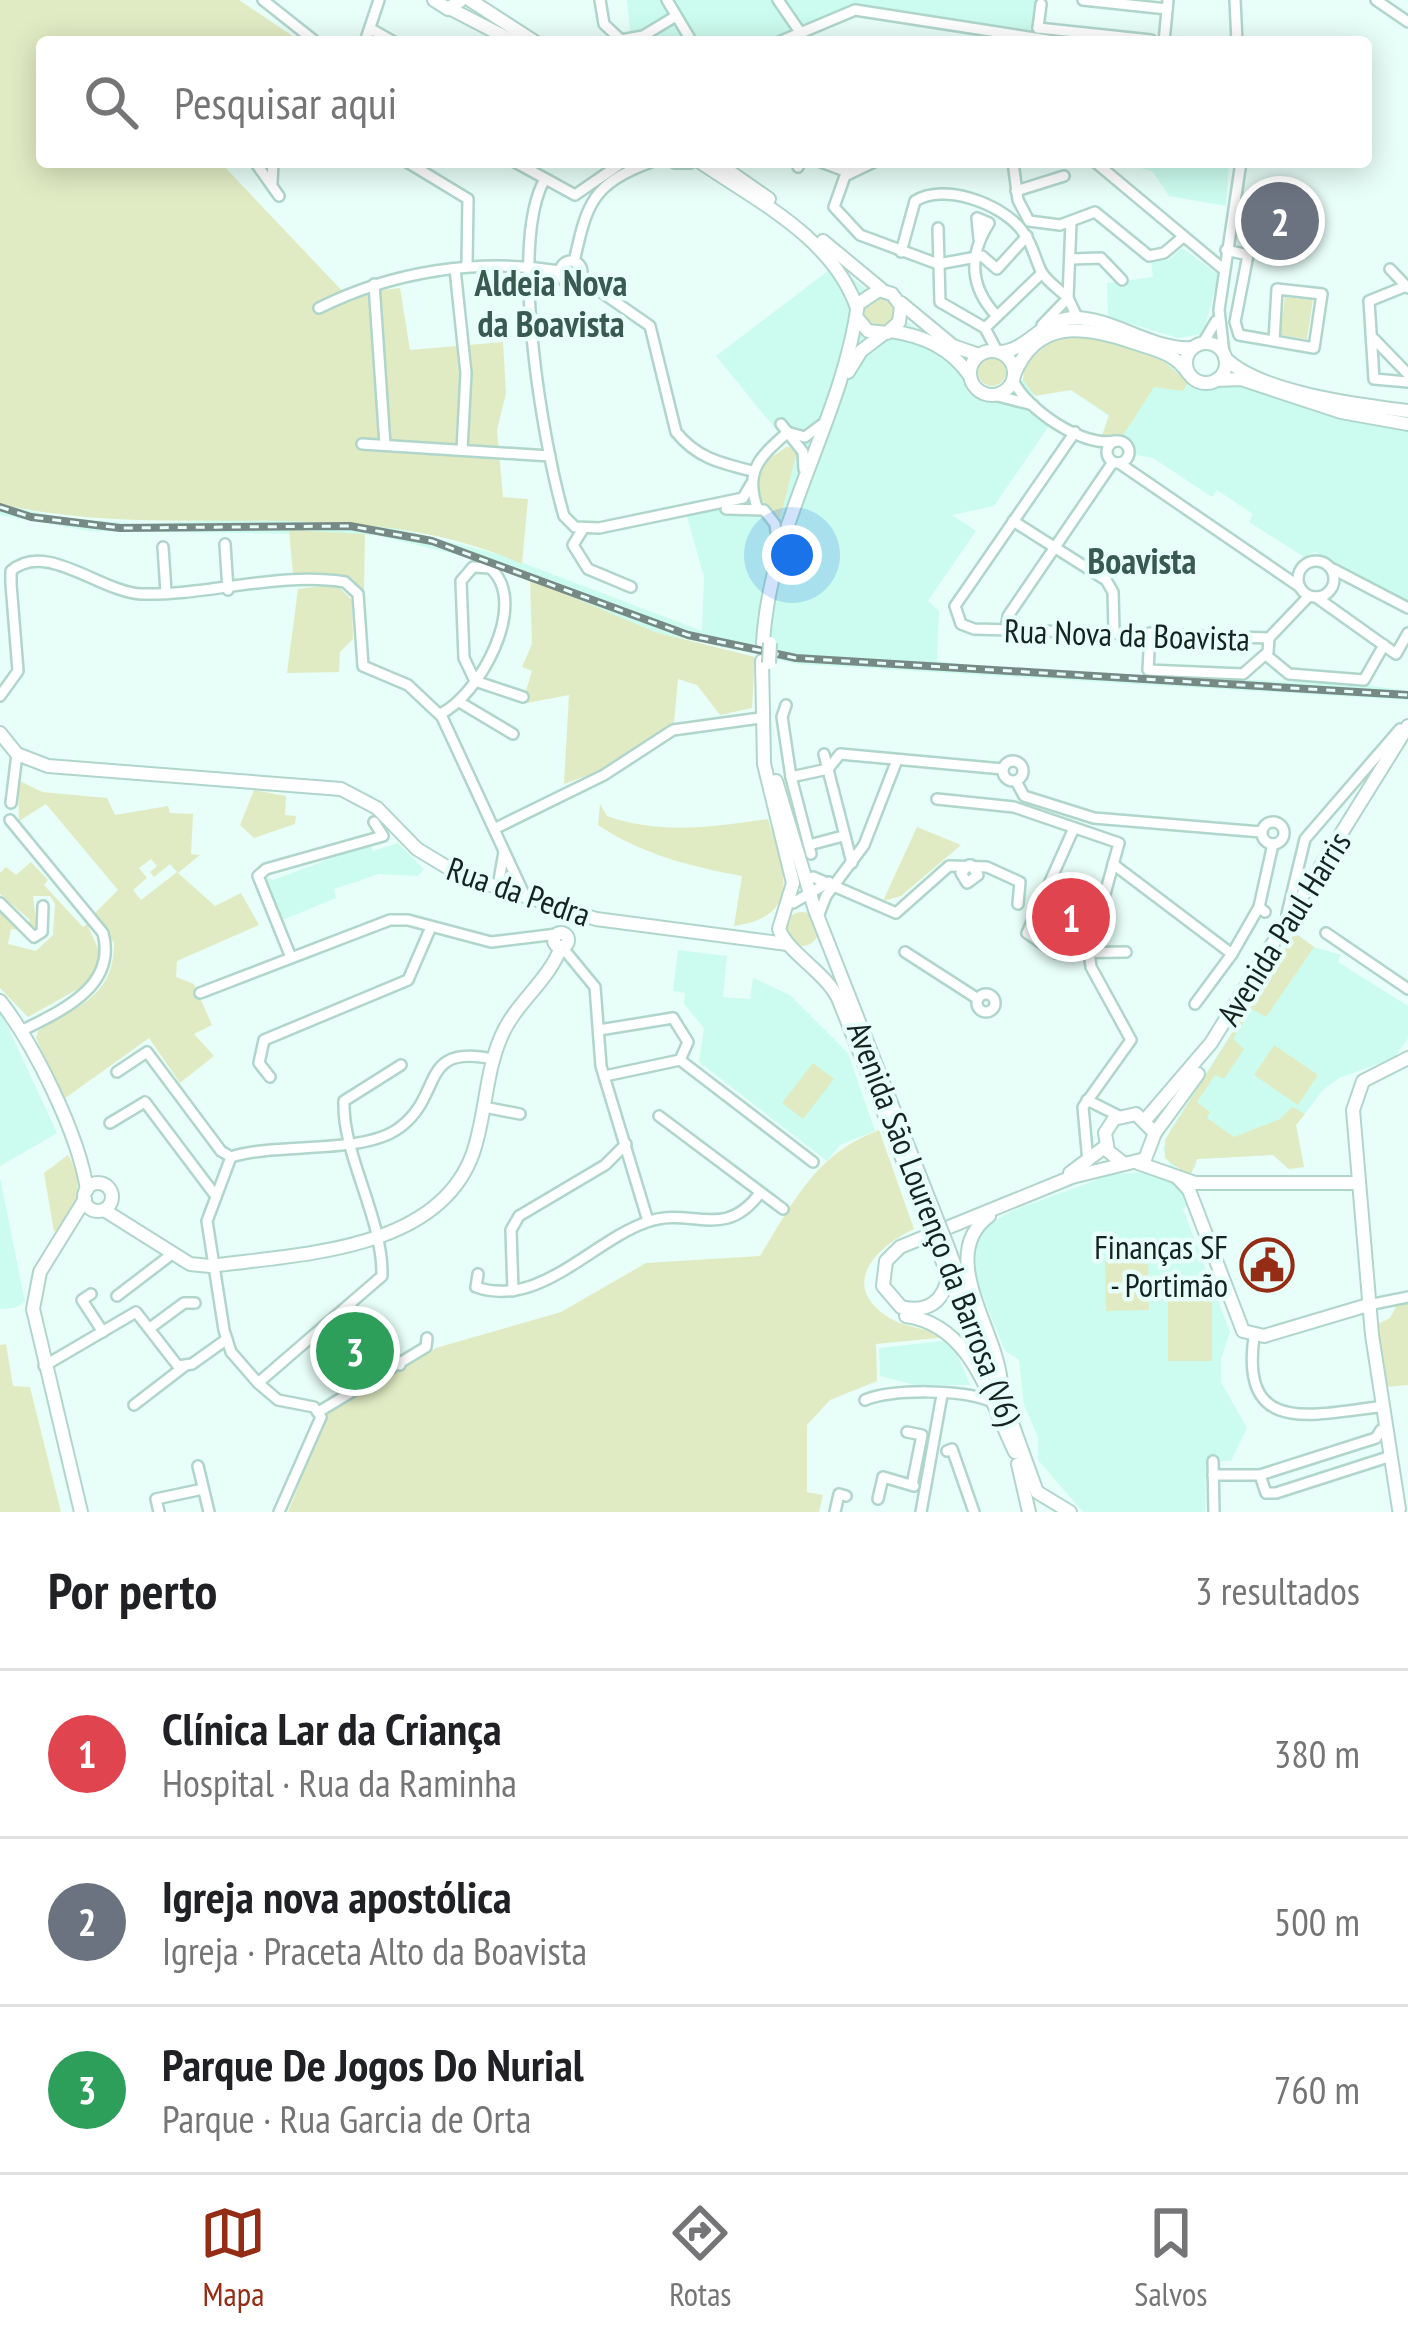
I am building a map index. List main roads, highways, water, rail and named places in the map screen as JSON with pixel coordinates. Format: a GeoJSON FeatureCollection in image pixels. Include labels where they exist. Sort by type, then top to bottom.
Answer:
{"type":"FeatureCollection","features":[{"type":"Feature","properties":{"kind":"main road"},"geometry":{"type":"LineString","coordinates":[[434,0],[461,3],[524,36]]}},
{"type":"Feature","properties":{"kind":"main road"},"geometry":{"type":"LineString","coordinates":[[461,3],[507,36]]}},
{"type":"Feature","properties":{"kind":"main road"},"geometry":{"type":"LineString","coordinates":[[708,168],[824,253],[850,286],[868,332],[921,337],[940,347],[978,390],[994,395],[1014,377],[1025,355],[1052,332],[1084,327],[1162,352],[1202,383],[1241,379],[1341,412],[1408,424]]}},
{"type":"Feature","properties":{"kind":"main road"},"geometry":{"type":"LineString","coordinates":[[724,168],[953,346],[1012,351],[1042,326],[1078,319],[1198,345],[1224,356],[1240,370],[1320,396],[1408,411]]}},
{"type":"Feature","properties":{"kind":"main road"},"geometry":{"type":"LineString","coordinates":[[858,313],[867,293],[882,290]]}},
{"type":"Feature","properties":{"kind":"main road"},"geometry":{"type":"LineString","coordinates":[[887,332],[902,315],[898,299]]}},
{"type":"Feature","properties":{"kind":"main road","name":"Avenida São Lourenço da Barrosa (V6)"},"geometry":{"type":"LineString","coordinates":[[858,313],[778,546],[760,718],[770,797],[792,869],[788,907],[779,929],[790,945],[826,975],[927,1207]]}},
{"type":"Feature","properties":{"kind":"main road","name":"Avenida São Lourenço da Barrosa (V6)"},"geometry":{"type":"LineString","coordinates":[[767,643],[783,557],[845,380],[861,351],[887,332]]}},
{"type":"Feature","properties":{"kind":"main road"},"geometry":{"type":"LineString","coordinates":[[1188,373],[1185,360],[1198,345]]}},
{"type":"Feature","properties":{"kind":"main road"},"geometry":{"type":"LineString","coordinates":[[970,376],[989,350]]}},
{"type":"Feature","properties":{"kind":"main road"},"geometry":{"type":"LineString","coordinates":[[989,350],[1010,361],[1014,377]]}},
{"type":"Feature","properties":{"kind":"main road"},"geometry":{"type":"LineString","coordinates":[[1216,380],[1224,356]]}},
{"type":"Feature","properties":{"kind":"main road","name":"Avenida São Lourenço da Barrosa (V6)"},"geometry":{"type":"LineString","coordinates":[[765,662],[772,763],[800,868],[996,1399],[1037,1492],[1064,1508]]}},
{"type":"Feature","properties":{"kind":"main road","name":"Avenida Paul Harris"},"geometry":{"type":"LineString","coordinates":[[1146,1119],[1197,1063],[1408,724]]}},
{"type":"Feature","properties":{"kind":"main road","name":"Rua da Pedra"},"geometry":{"type":"LineString","coordinates":[[0,733],[17,754],[69,769],[341,789],[377,808],[417,849],[448,871],[568,912],[790,945]]}},
{"type":"Feature","properties":{"kind":"main road","name":"Avenida Paul Harris"},"geometry":{"type":"LineString","coordinates":[[1154,1141],[1408,744]]}},
{"type":"Feature","properties":{"kind":"main road"},"geometry":{"type":"LineString","coordinates":[[741,936],[773,923],[788,907],[819,919],[822,946],[815,952],[790,945]]}},
{"type":"Feature","properties":{"kind":"main road"},"geometry":{"type":"LineString","coordinates":[[0,1001],[22,1030],[96,1199],[172,1254],[210,1266],[404,1230],[458,1182],[472,1156],[503,1030],[550,973],[568,912]]}},
{"type":"Feature","properties":{"kind":"main road"},"geometry":{"type":"LineString","coordinates":[[1395,1510],[1367,1314],[1355,1183],[1355,1095],[1363,1081],[1408,1058]]}},
{"type":"Feature","properties":{"kind":"main road"},"geometry":{"type":"LineString","coordinates":[[1015,1452],[996,1399],[953,1333],[936,1322],[899,1314],[880,1298],[875,1279],[880,1258],[912,1235],[1025,1193],[1088,1162],[1106,1145],[1107,1128],[1119,1116],[1146,1119],[1154,1141],[1194,1203],[1240,1326],[1254,1337],[1346,1311],[1367,1314]]}},
{"type":"Feature","properties":{"kind":"main road"},"geometry":{"type":"LineString","coordinates":[[948,1276],[943,1295],[922,1309],[901,1307],[883,1286],[886,1261],[900,1247],[1130,1163],[1154,1141]]}},
{"type":"Feature","properties":{"kind":"main road"},"geometry":{"type":"LineString","coordinates":[[1106,1145],[1130,1163],[1204,1184],[1355,1183]]}},
{"type":"Feature","properties":{"kind":"main road"},"geometry":{"type":"LineString","coordinates":[[1355,1183],[1367,1314],[1395,1510]]}},
{"type":"Feature","properties":{"kind":"main road"},"geometry":{"type":"LineString","coordinates":[[1194,1203],[1193,1191],[1204,1184]]}},
{"type":"Feature","properties":{"kind":"main road"},"geometry":{"type":"LineString","coordinates":[[81,1512],[44,1366],[34,1294],[47,1258],[96,1199]]}},
{"type":"Feature","properties":{"kind":"main road"},"geometry":{"type":"LineString","coordinates":[[996,1399],[998,1352],[965,1257],[975,1229],[999,1209]]}},
{"type":"Feature","properties":{"kind":"main road","name":"Avenida São Lourenço da Barrosa (V6)"},"geometry":{"type":"LineString","coordinates":[[944,1250],[948,1276],[1015,1452],[1031,1512],[1064,1508]]}},
{"type":"Feature","properties":{"kind":"railway"},"geometry":{"type":"LineString","coordinates":[[0,507],[31,517],[120,528],[350,526],[432,541],[688,635],[796,658],[1408,695]]}},
{"type":"Feature","properties":{"kind":"place","name":"Igreja nova apostólica"},"geometry":{"type":"Point","coordinates":[1280,221]}},
{"type":"Feature","properties":{"kind":"place","name":"Clínica Lar da Criança"},"geometry":{"type":"Point","coordinates":[1071,917]}},
{"type":"Feature","properties":{"kind":"place","name":"Finanças SF - Portimão"},"geometry":{"type":"Point","coordinates":[1267,1265]}},
{"type":"Feature","properties":{"kind":"place","name":"Parque De Jogos Do Nurial"},"geometry":{"type":"Point","coordinates":[355,1351]}},
{"type":"Feature","properties":{"kind":"district","name":"Aldeia Nova da Boavista"},"geometry":{"type":"Point","coordinates":[551,302]}},
{"type":"Feature","properties":{"kind":"district","name":"Boavista"},"geometry":{"type":"Point","coordinates":[1142,560]}}]}
